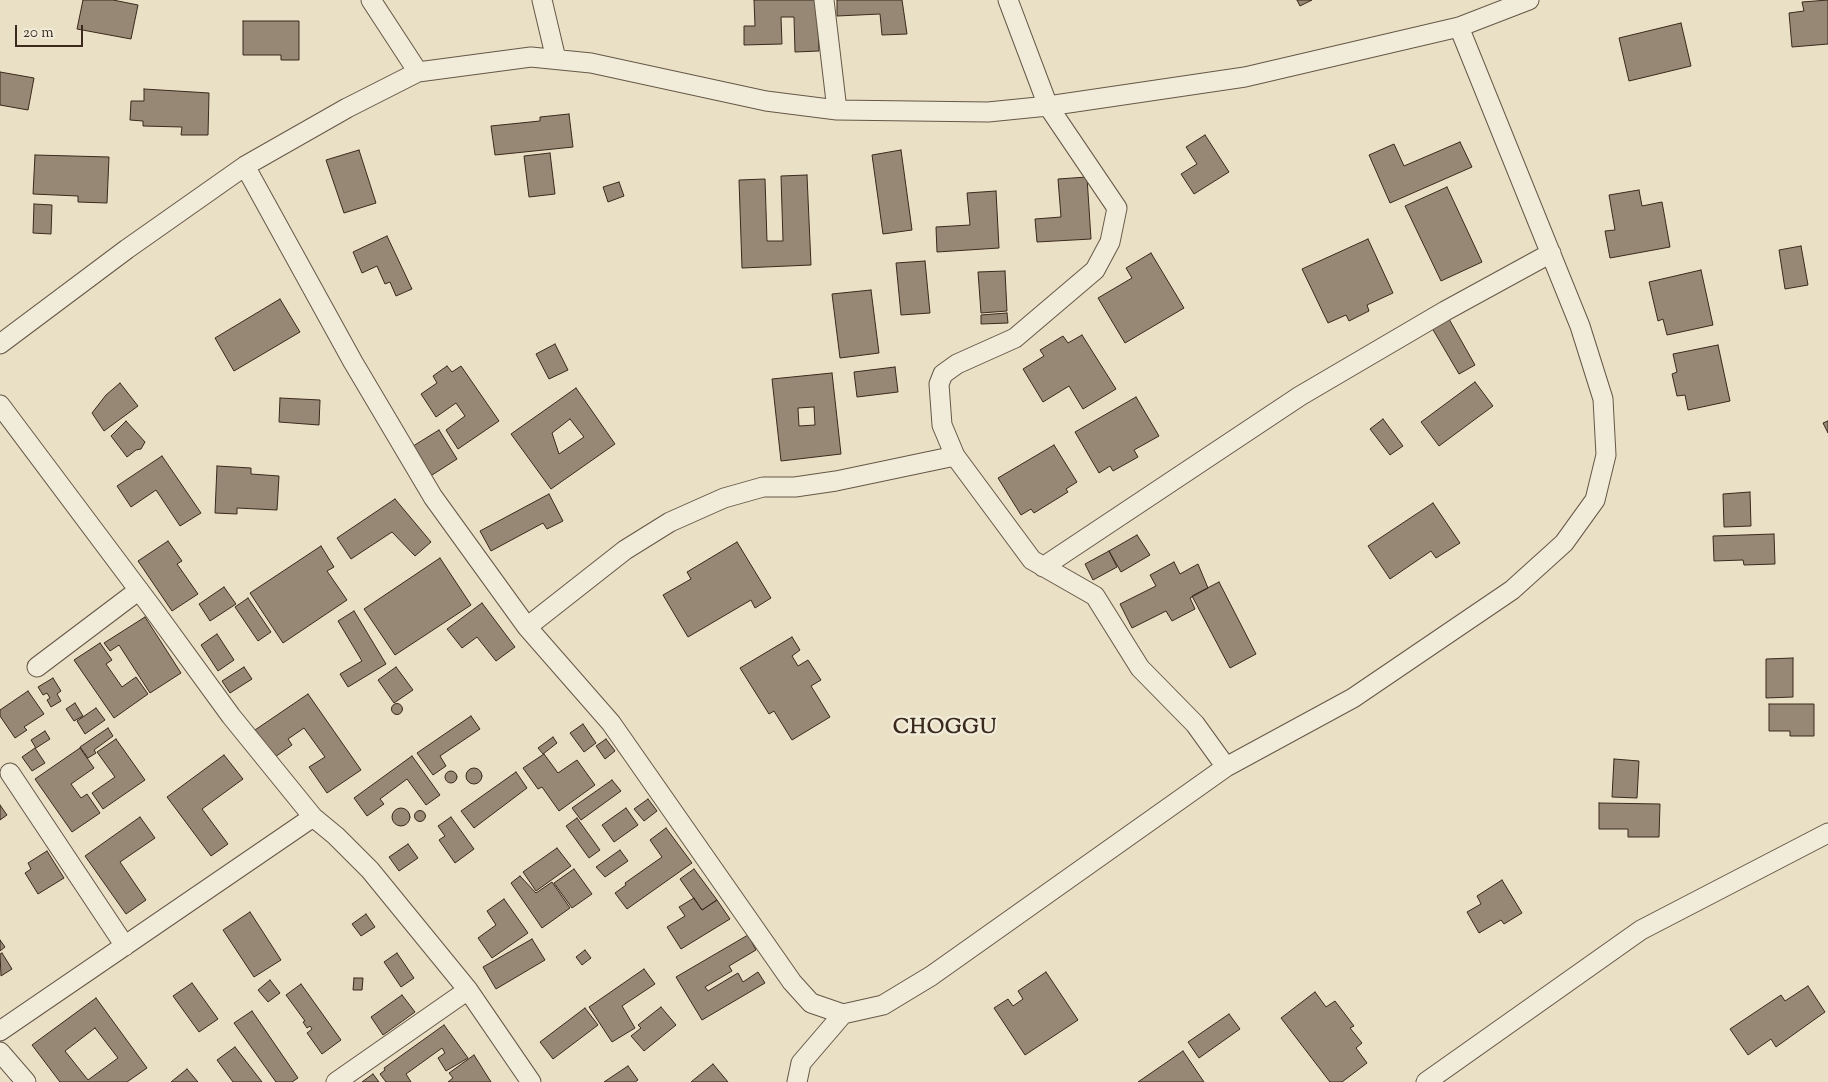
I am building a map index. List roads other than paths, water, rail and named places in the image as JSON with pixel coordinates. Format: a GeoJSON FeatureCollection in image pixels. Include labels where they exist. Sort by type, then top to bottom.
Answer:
{"type":"FeatureCollection","features":[{"type":"Feature","properties":{"kind":"street"},"geometry":{"type":"LineString","coordinates":[[371,0],[418,72]]}},
{"type":"Feature","properties":{"kind":"street"},"geometry":{"type":"LineString","coordinates":[[542,0],[556,59]]}},
{"type":"Feature","properties":{"kind":"street"},"geometry":{"type":"LineString","coordinates":[[824,0],[838,110]]}},
{"type":"Feature","properties":{"kind":"street"},"geometry":{"type":"LineString","coordinates":[[1008,0],[1048,106],[1117,208],[1110,242],[1095,270],[1034,324],[1015,338],[957,364],[943,374],[939,384],[942,425],[955,456],[1032,560],[1095,596],[1140,668],[1195,724],[1226,767]]}},
{"type":"Feature","properties":{"kind":"street"},"geometry":{"type":"LineString","coordinates":[[0,344],[127,249],[246,166],[347,108],[418,72],[531,57],[591,63],[766,101],[838,110],[988,112],[1048,106],[1245,78],[1459,27],[1529,0]]}},
{"type":"Feature","properties":{"kind":"street"},"geometry":{"type":"LineString","coordinates":[[246,166],[353,362],[433,497],[527,627],[611,722],[792,982],[811,1003],[843,1014],[883,1005],[931,976],[1226,767],[1353,698],[1512,590],[1564,543],[1595,500],[1606,455],[1603,399],[1580,326],[1459,27]]}},
{"type":"Feature","properties":{"kind":"street"},"geometry":{"type":"LineString","coordinates":[[1043,566],[1300,396],[1445,310],[1551,253]]}},
{"type":"Feature","properties":{"kind":"street"},"geometry":{"type":"LineString","coordinates":[[0,405],[140,590],[231,716],[313,817],[336,836],[370,870],[468,990],[531,1082]]}},
{"type":"Feature","properties":{"kind":"street"},"geometry":{"type":"LineString","coordinates":[[527,627],[625,550],[670,522],[724,498],[764,487],[795,487],[836,481],[955,456]]}},
{"type":"Feature","properties":{"kind":"street"},"geometry":{"type":"LineString","coordinates":[[37,667],[140,590]]}},
{"type":"Feature","properties":{"kind":"street"},"geometry":{"type":"LineString","coordinates":[[10,773],[125,946]]}},
{"type":"Feature","properties":{"kind":"street"},"geometry":{"type":"LineString","coordinates":[[0,1030],[313,817]]}},
{"type":"Feature","properties":{"kind":"street"},"geometry":{"type":"LineString","coordinates":[[1426,1082],[1641,930],[1828,833]]}},
{"type":"Feature","properties":{"kind":"street"},"geometry":{"type":"LineString","coordinates":[[336,1082],[468,990]]}},
{"type":"Feature","properties":{"kind":"street"},"geometry":{"type":"LineString","coordinates":[[796,1082],[801,1063],[843,1014]]}},
{"type":"Feature","properties":{"kind":"street"},"geometry":{"type":"LineString","coordinates":[[0,1052],[26,1082]]}},
{"type":"Feature","properties":{"kind":"district","name":"CHOGGU"},"geometry":{"type":"Point","coordinates":[945,730]}}]}
